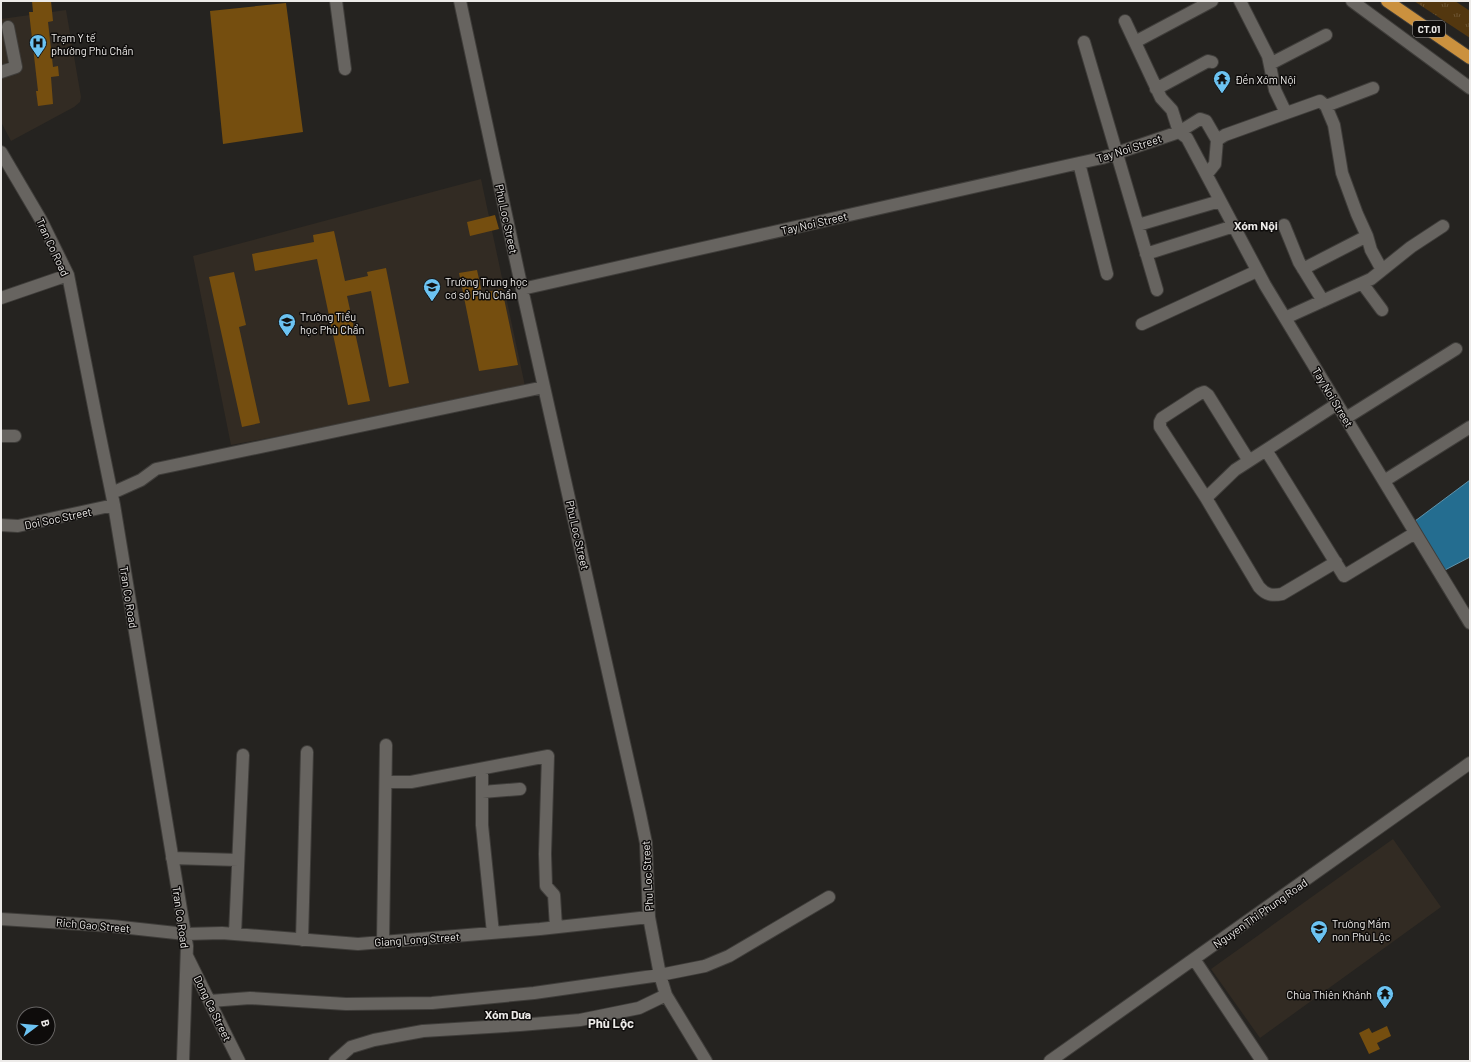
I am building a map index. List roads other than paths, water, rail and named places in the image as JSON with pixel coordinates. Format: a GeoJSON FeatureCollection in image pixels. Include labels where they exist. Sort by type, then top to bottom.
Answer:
{"type":"FeatureCollection","features":[{"type":"Feature","properties":{"kind":"highway","name":"CT.01"},"geometry":{"type":"LineString","coordinates":[[1388,1],[1470,58]]}},
{"type":"Feature","properties":{"kind":"street"},"geometry":{"type":"LineString","coordinates":[[336,1],[345,70]]}},
{"type":"Feature","properties":{"kind":"street","name":"Phu Loc Street"},"geometry":{"type":"LineString","coordinates":[[460,1],[522,289],[646,843],[649,917],[660,975],[666,995],[706,1061]]}},
{"type":"Feature","properties":{"kind":"street"},"geometry":{"type":"LineString","coordinates":[[1135,42],[1212,1]]}},
{"type":"Feature","properties":{"kind":"street"},"geometry":{"type":"LineString","coordinates":[[1240,1],[1268,56],[1275,90],[1286,114]]}},
{"type":"Feature","properties":{"kind":"street"},"geometry":{"type":"LineString","coordinates":[[1352,1],[1470,88]]}},
{"type":"Feature","properties":{"kind":"street"},"geometry":{"type":"LineString","coordinates":[[1125,22],[1156,89],[1161,98],[1172,110],[1179,132],[1200,119],[1206,121],[1216,140],[1215,164],[1207,174]]}},
{"type":"Feature","properties":{"kind":"street"},"geometry":{"type":"LineString","coordinates":[[1,72],[16,67],[8,27]]}},
{"type":"Feature","properties":{"kind":"street"},"geometry":{"type":"LineString","coordinates":[[1270,64],[1326,35]]}},
{"type":"Feature","properties":{"kind":"street"},"geometry":{"type":"LineString","coordinates":[[1084,42],[1157,290]]}},
{"type":"Feature","properties":{"kind":"street"},"geometry":{"type":"LineString","coordinates":[[1156,89],[1208,61],[1212,62]]}},
{"type":"Feature","properties":{"kind":"street"},"geometry":{"type":"LineString","coordinates":[[1326,106],[1373,88]]}},
{"type":"Feature","properties":{"kind":"street"},"geometry":{"type":"LineString","coordinates":[[1216,140],[1225,135],[1320,101],[1326,106],[1334,125],[1342,173],[1357,214],[1368,236],[1371,250],[1382,270]]}},
{"type":"Feature","properties":{"kind":"street","name":"Tay Noi Street"},"geometry":{"type":"LineString","coordinates":[[522,289],[1079,163],[1116,153],[1179,132],[1187,138],[1257,270],[1285,318],[1470,623]]}},
{"type":"Feature","properties":{"kind":"street","name":"Tran Co Road"},"geometry":{"type":"LineString","coordinates":[[1,152],[41,220],[68,275],[112,493],[187,946],[183,1061]]}},
{"type":"Feature","properties":{"kind":"street"},"geometry":{"type":"LineString","coordinates":[[1079,163],[1107,274]]}},
{"type":"Feature","properties":{"kind":"street"},"geometry":{"type":"LineString","coordinates":[[1138,225],[1220,201]]}},
{"type":"Feature","properties":{"kind":"street"},"geometry":{"type":"LineString","coordinates":[[1284,225],[1299,262],[1323,301]]}},
{"type":"Feature","properties":{"kind":"street"},"geometry":{"type":"LineString","coordinates":[[1146,254],[1234,226]]}},
{"type":"Feature","properties":{"kind":"street"},"geometry":{"type":"LineString","coordinates":[[1285,318],[1372,279],[1411,247],[1443,226]]}},
{"type":"Feature","properties":{"kind":"street"},"geometry":{"type":"LineString","coordinates":[[1303,269],[1368,236]]}},
{"type":"Feature","properties":{"kind":"street"},"geometry":{"type":"LineString","coordinates":[[1142,324],[1257,270]]}},
{"type":"Feature","properties":{"kind":"street"},"geometry":{"type":"LineString","coordinates":[[1,298],[68,275]]}},
{"type":"Feature","properties":{"kind":"street"},"geometry":{"type":"LineString","coordinates":[[1362,283],[1382,310]]}},
{"type":"Feature","properties":{"kind":"street"},"geometry":{"type":"LineString","coordinates":[[1346,418],[1456,349]]}},
{"type":"Feature","properties":{"kind":"street"},"geometry":{"type":"LineString","coordinates":[[112,493],[141,480],[156,469],[544,387]]}},
{"type":"Feature","properties":{"kind":"street"},"geometry":{"type":"LineString","coordinates":[[1249,461],[1204,392],[1162,418],[1160,422],[1160,427],[1206,498],[1259,587],[1265,593],[1273,595],[1282,594],[1336,562]]}},
{"type":"Feature","properties":{"kind":"street"},"geometry":{"type":"LineString","coordinates":[[1206,498],[1235,470],[1337,404]]}},
{"type":"Feature","properties":{"kind":"street"},"geometry":{"type":"LineString","coordinates":[[1384,481],[1470,427]]}},
{"type":"Feature","properties":{"kind":"street"},"geometry":{"type":"LineString","coordinates":[[1,436],[15,436]]}},
{"type":"Feature","properties":{"kind":"street"},"geometry":{"type":"LineString","coordinates":[[1266,450],[1344,576],[1415,533]]}},
{"type":"Feature","properties":{"kind":"street","name":"Doi Soc Street"},"geometry":{"type":"LineString","coordinates":[[1,525],[18,526],[114,505]]}},
{"type":"Feature","properties":{"kind":"street"},"geometry":{"type":"LineString","coordinates":[[383,942],[386,745]]}},
{"type":"Feature","properties":{"kind":"street"},"geometry":{"type":"LineString","coordinates":[[302,940],[307,752]]}},
{"type":"Feature","properties":{"kind":"street"},"geometry":{"type":"LineString","coordinates":[[235,934],[243,755]]}},
{"type":"Feature","properties":{"kind":"street"},"geometry":{"type":"LineString","coordinates":[[386,782],[411,782],[548,756],[545,854],[546,886],[554,895],[556,927]]}},
{"type":"Feature","properties":{"kind":"street","name":"Nguyen Thi Phung Road"},"geometry":{"type":"LineString","coordinates":[[1050,1061],[1470,763]]}},
{"type":"Feature","properties":{"kind":"street"},"geometry":{"type":"LineString","coordinates":[[482,769],[482,825],[493,933]]}},
{"type":"Feature","properties":{"kind":"street"},"geometry":{"type":"LineString","coordinates":[[482,792],[520,789]]}},
{"type":"Feature","properties":{"kind":"street"},"geometry":{"type":"LineString","coordinates":[[172,858],[238,860]]}},
{"type":"Feature","properties":{"kind":"street"},"geometry":{"type":"LineString","coordinates":[[210,1001],[250,998],[346,1004],[432,1003],[534,993],[660,975],[705,966],[729,956],[829,897]]}},
{"type":"Feature","properties":{"kind":"street","name":"Giang Long Street"},"geometry":{"type":"LineString","coordinates":[[185,934],[235,934],[358,944],[493,933],[649,917]]}},
{"type":"Feature","properties":{"kind":"street","name":"Rich Gao Street"},"geometry":{"type":"LineString","coordinates":[[1,919],[112,926],[185,934]]}},
{"type":"Feature","properties":{"kind":"street","name":"Dong Ca Street"},"geometry":{"type":"LineString","coordinates":[[187,955],[239,1061]]}},
{"type":"Feature","properties":{"kind":"street"},"geometry":{"type":"LineString","coordinates":[[1194,959],[1262,1061]]}},
{"type":"Feature","properties":{"kind":"street"},"geometry":{"type":"LineString","coordinates":[[335,1061],[351,1047],[374,1040],[423,1031],[580,1020],[639,1008],[666,995]]}},
{"type":"Feature","properties":{"kind":"water"},"geometry":{"type":"Polygon","coordinates":[[[1470,480],[1470,557],[1443,571],[1415,521],[1470,480]]]}},
{"type":"Feature","properties":{"kind":"place","name":"Trạm Y tế phường Phù Chẩn"},"geometry":{"type":"Point","coordinates":[38,58]}},
{"type":"Feature","properties":{"kind":"place","name":"Đền Xóm Nội"},"geometry":{"type":"Point","coordinates":[1222,94]}},
{"type":"Feature","properties":{"kind":"place","name":"Trường Trung học cơ sở Phù Chẩn"},"geometry":{"type":"Point","coordinates":[432,302]}},
{"type":"Feature","properties":{"kind":"place","name":"Trường Tiểu học Phù Chẩn"},"geometry":{"type":"Point","coordinates":[287,337]}},
{"type":"Feature","properties":{"kind":"place","name":"Trường Mầm non Phù Lộc"},"geometry":{"type":"Point","coordinates":[1319,944]}},
{"type":"Feature","properties":{"kind":"place","name":"Chùa Thiên Khánh"},"geometry":{"type":"Point","coordinates":[1385,1009]}},
{"type":"Feature","properties":{"kind":"district","name":"Xóm Nội"},"geometry":{"type":"Point","coordinates":[1256,225]}},
{"type":"Feature","properties":{"kind":"district","name":"Xóm Dưa"},"geometry":{"type":"Point","coordinates":[508,1014]}},
{"type":"Feature","properties":{"kind":"district","name":"Phù Lộc"},"geometry":{"type":"Point","coordinates":[611,1023]}}]}
